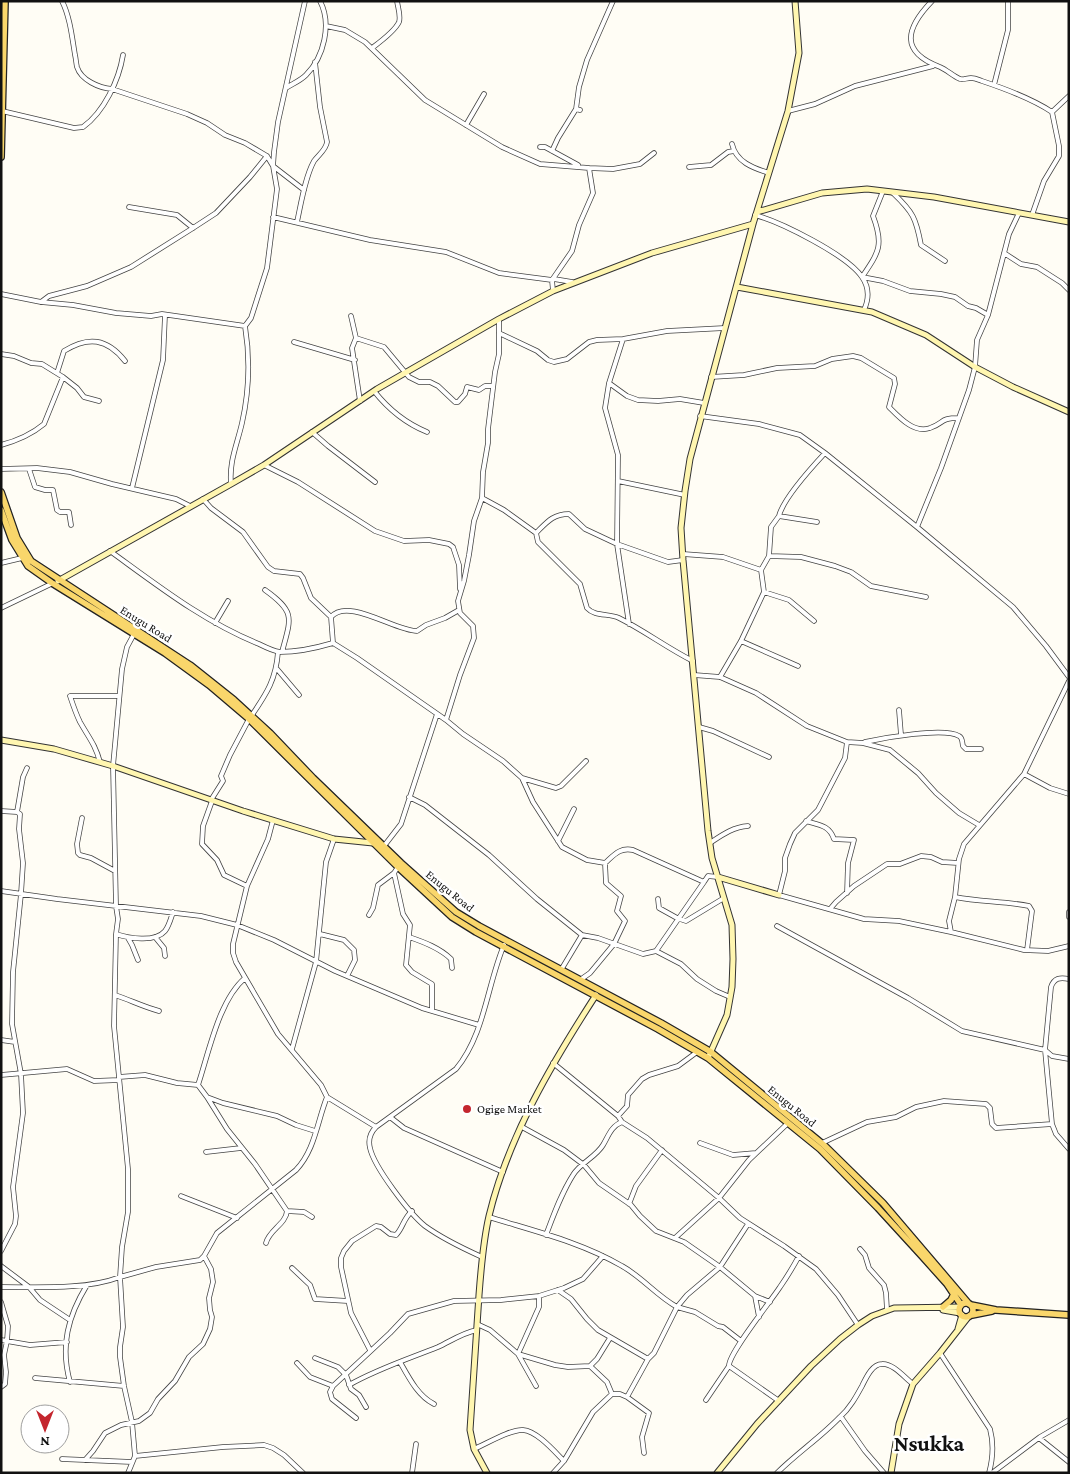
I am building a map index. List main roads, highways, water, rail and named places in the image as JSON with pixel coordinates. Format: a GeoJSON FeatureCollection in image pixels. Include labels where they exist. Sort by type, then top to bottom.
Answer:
{"type":"FeatureCollection","features":[{"type":"Feature","properties":{"kind":"main road"},"geometry":{"type":"LineString","coordinates":[[1,157],[5,1]]}},
{"type":"Feature","properties":{"kind":"main road","name":"Enugu Road"},"geometry":{"type":"LineString","coordinates":[[1,492],[12,526],[23,551],[31,561],[55,582],[190,665],[250,717],[376,841],[384,846],[456,912],[505,943],[580,980],[711,1052],[822,1143],[883,1203],[970,1304]]}},
{"type":"Feature","properties":{"kind":"main road"},"geometry":{"type":"LineString","coordinates":[[1,510],[12,540],[28,566],[187,668],[250,717]]}},
{"type":"Feature","properties":{"kind":"main road"},"geometry":{"type":"LineString","coordinates":[[376,841],[398,867],[452,917],[505,943],[708,1058],[820,1150],[878,1208],[921,1255],[954,1294],[964,1312]]}},
{"type":"Feature","properties":{"kind":"main road"},"geometry":{"type":"LineString","coordinates":[[943,1307],[951,1300],[954,1294]]}},
{"type":"Feature","properties":{"kind":"main road"},"geometry":{"type":"LineString","coordinates":[[964,1312],[965,1303],[996,1310]]}},
{"type":"Feature","properties":{"kind":"main road"},"geometry":{"type":"LineString","coordinates":[[964,1312],[973,1310],[970,1304]]}},
{"type":"Feature","properties":{"kind":"main road"},"geometry":{"type":"LineString","coordinates":[[964,1312],[996,1310],[1069,1315]]}},
{"type":"Feature","properties":{"kind":"place","name":"Ogige Market"},"geometry":{"type":"Point","coordinates":[467,1109]}},
{"type":"Feature","properties":{"kind":"district","name":"Nsukka"},"geometry":{"type":"Point","coordinates":[929,1443]}}]}
